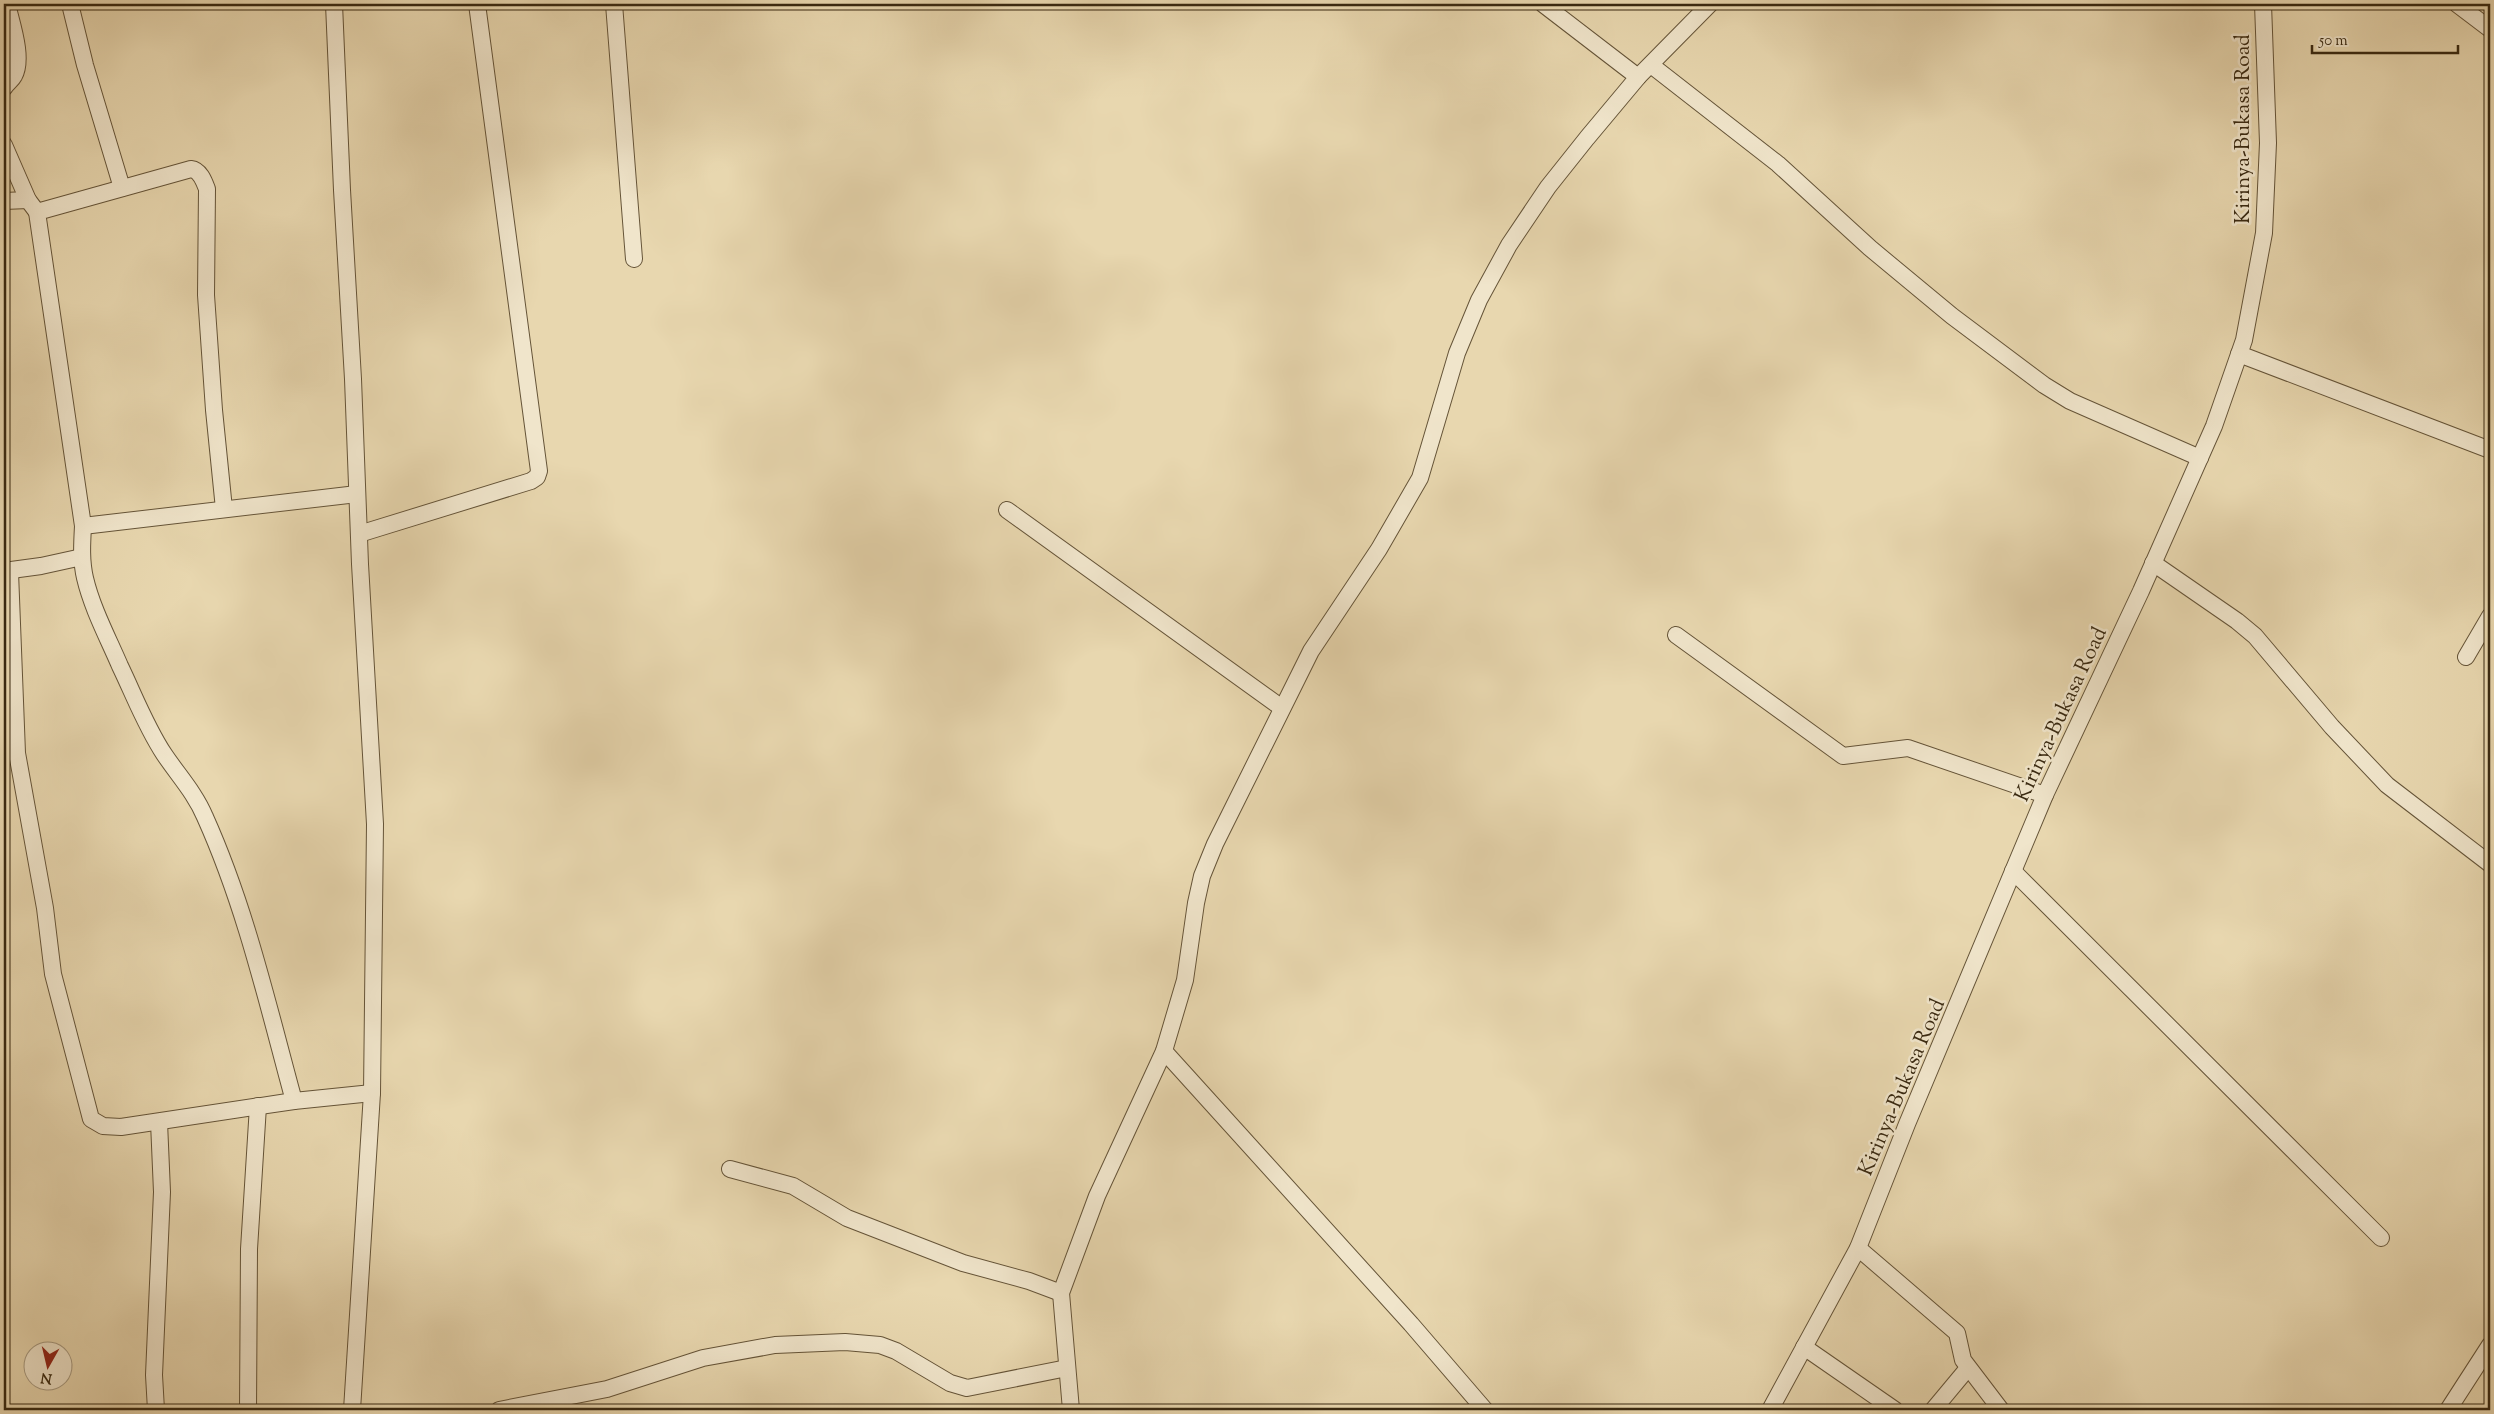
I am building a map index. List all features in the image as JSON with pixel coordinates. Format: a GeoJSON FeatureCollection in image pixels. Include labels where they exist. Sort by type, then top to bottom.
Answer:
{"type":"FeatureCollection","features":[{"type":"Feature","properties":{"kind":"street"},"geometry":{"type":"LineString","coordinates":[[4,88],[14,78],[18,67],[16,43],[7,4]]}},
{"type":"Feature","properties":{"kind":"street"},"geometry":{"type":"LineString","coordinates":[[70,4],[85,65],[122,188]]}},
{"type":"Feature","properties":{"kind":"street"},"geometry":{"type":"LineString","coordinates":[[334,4],[375,824],[372,1093],[352,1410]]}},
{"type":"Feature","properties":{"kind":"street"},"geometry":{"type":"LineString","coordinates":[[359,534],[531,481],[537,477],[539,471],[478,4]]}},
{"type":"Feature","properties":{"kind":"street"},"geometry":{"type":"LineString","coordinates":[[614,4],[634,259]]}},
{"type":"Feature","properties":{"kind":"street"},"geometry":{"type":"LineString","coordinates":[[1543,4],[1638,77]]}},
{"type":"Feature","properties":{"kind":"street"},"geometry":{"type":"LineString","coordinates":[[1071,1410],[1061,1293],[1097,1196],[1164,1050],[1185,980],[1196,903],[1202,876],[1215,844],[1311,651],[1379,549],[1420,478],[1458,353],[1479,300],[1509,244],[1548,187],[1638,77],[1710,4]]}},
{"type":"Feature","properties":{"kind":"street","name":"Kirinya-Bukasa Road"},"geometry":{"type":"LineString","coordinates":[[1770,1410],[1858,1248],[1907,1124],[2045,794],[2153,563],[2214,426],[2244,340],[2264,233],[2268,142],[2263,4]]}},
{"type":"Feature","properties":{"kind":"street"},"geometry":{"type":"LineString","coordinates":[[2456,4],[2490,29]]}},
{"type":"Feature","properties":{"kind":"street"},"geometry":{"type":"LineString","coordinates":[[1651,65],[1778,164],[1870,248],[1952,316],[2044,385],[2070,402],[2200,458]]}},
{"type":"Feature","properties":{"kind":"street"},"geometry":{"type":"LineString","coordinates":[[4,145],[33,206],[83,526],[82,557],[86,580],[103,627],[141,711],[164,754],[188,786],[205,815],[220,852],[245,921],[294,1101]]}},
{"type":"Feature","properties":{"kind":"street"},"geometry":{"type":"LineString","coordinates":[[4,201],[33,206],[122,188],[192,169],[204,180],[207,189],[206,295],[214,410],[224,509]]}},
{"type":"Feature","properties":{"kind":"street"},"geometry":{"type":"LineString","coordinates":[[2239,354],[2490,450]]}},
{"type":"Feature","properties":{"kind":"street"},"geometry":{"type":"LineString","coordinates":[[83,526],[357,494]]}},
{"type":"Feature","properties":{"kind":"street"},"geometry":{"type":"LineString","coordinates":[[1007,510],[1282,708]]}},
{"type":"Feature","properties":{"kind":"street"},"geometry":{"type":"LineString","coordinates":[[82,557],[7,572],[17,753],[45,908],[53,974],[91,1119],[103,1126],[121,1127],[294,1101],[372,1093]]}},
{"type":"Feature","properties":{"kind":"street"},"geometry":{"type":"LineString","coordinates":[[2153,563],[2237,621],[2254,636],[2332,727],[2387,785],[2490,864]]}},
{"type":"Feature","properties":{"kind":"street"},"geometry":{"type":"LineString","coordinates":[[2466,657],[2490,616]]}},
{"type":"Feature","properties":{"kind":"street"},"geometry":{"type":"LineString","coordinates":[[1676,635],[1843,756],[1908,748],[2045,794]]}},
{"type":"Feature","properties":{"kind":"street"},"geometry":{"type":"LineString","coordinates":[[2013,871],[2382,1238]]}},
{"type":"Feature","properties":{"kind":"street"},"geometry":{"type":"LineString","coordinates":[[1164,1050],[1411,1324],[1485,1410]]}},
{"type":"Feature","properties":{"kind":"street"},"geometry":{"type":"LineString","coordinates":[[248,1410],[249,1249],[258,1106]]}},
{"type":"Feature","properties":{"kind":"street"},"geometry":{"type":"LineString","coordinates":[[156,1410],[154,1376],[162,1192],[159,1122]]}},
{"type":"Feature","properties":{"kind":"street"},"geometry":{"type":"LineString","coordinates":[[730,1169],[793,1186],[848,1218],[963,1263],[1029,1281],[1061,1293]]}},
{"type":"Feature","properties":{"kind":"street"},"geometry":{"type":"LineString","coordinates":[[1858,1248],[1957,1333],[1968,1368],[2002,1410]]}},
{"type":"Feature","properties":{"kind":"street"},"geometry":{"type":"LineString","coordinates":[[499,1410],[607,1389],[703,1358],[775,1345],[845,1342],[880,1345],[896,1351],[950,1383],[967,1388],[1067,1368]]}},
{"type":"Feature","properties":{"kind":"street"},"geometry":{"type":"LineString","coordinates":[[2448,1410],[2490,1345]]}},
{"type":"Feature","properties":{"kind":"street"},"geometry":{"type":"LineString","coordinates":[[1804,1347],[1895,1410]]}},
{"type":"Feature","properties":{"kind":"street"},"geometry":{"type":"LineString","coordinates":[[1933,1410],[1968,1368]]}}]}
